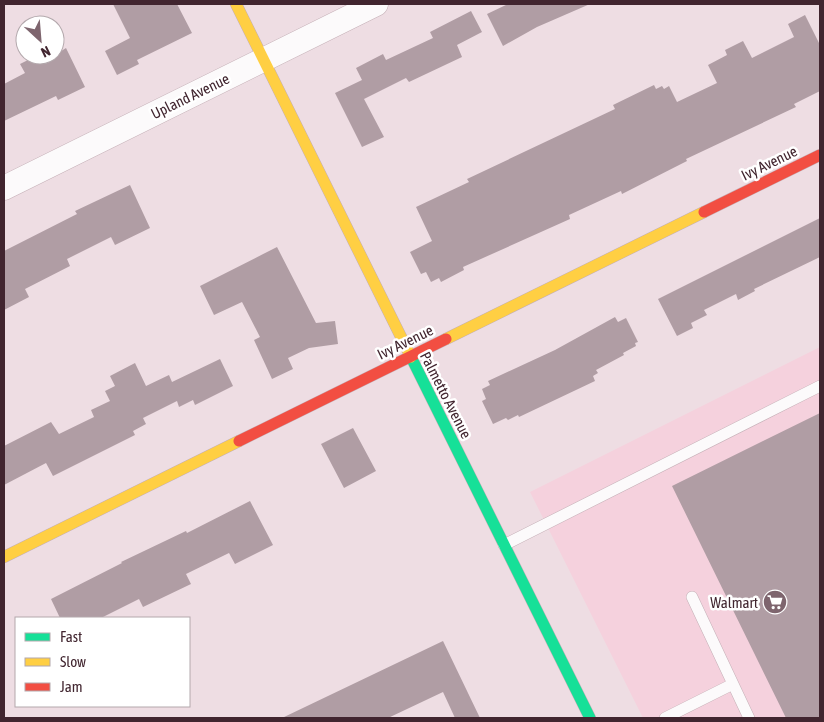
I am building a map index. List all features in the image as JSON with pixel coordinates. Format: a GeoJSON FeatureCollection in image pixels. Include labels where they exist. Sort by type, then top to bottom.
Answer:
{"type":"FeatureCollection","features":[{"type":"Feature","properties":{"kind":"street","name":"Palmetto Avenue"},"geometry":{"type":"LineString","coordinates":[[236,4],[590,718]]}},
{"type":"Feature","properties":{"kind":"street","name":"Upland Avenue"},"geometry":{"type":"LineString","coordinates":[[4,188],[376,4]]}},
{"type":"Feature","properties":{"kind":"street","name":"Ivy Avenue"},"geometry":{"type":"LineString","coordinates":[[4,557],[820,155]]}},
{"type":"Feature","properties":{"kind":"lane"},"geometry":{"type":"LineString","coordinates":[[504,544],[820,386]]}},
{"type":"Feature","properties":{"kind":"lane"},"geometry":{"type":"LineString","coordinates":[[692,597],[749,718]]}},
{"type":"Feature","properties":{"kind":"lane"},"geometry":{"type":"LineString","coordinates":[[665,718],[733,684]]}},
{"type":"Feature","properties":{"kind":"shaded area"},"geometry":{"type":"Polygon","coordinates":[[[820,347],[820,718],[643,718],[530,492],[820,347]]]}},
{"type":"Feature","properties":{"kind":"building"},"geometry":{"type":"Polygon","coordinates":[[[113,4],[177,4],[192,33],[137,60],[139,64],[117,75],[105,51],[130,38],[113,4]]]}},
{"type":"Feature","properties":{"kind":"building"},"geometry":{"type":"Polygon","coordinates":[[[508,4],[590,4],[537,27],[503,46],[487,14],[508,4]]]}},
{"type":"Feature","properties":{"kind":"building"},"geometry":{"type":"Polygon","coordinates":[[[471,11],[482,32],[457,45],[462,57],[409,82],[406,78],[364,99],[384,137],[362,147],[335,93],[362,80],[356,68],[383,54],[386,60],[433,38],[430,32],[471,11]]]}},
{"type":"Feature","properties":{"kind":"building"},"geometry":{"type":"Polygon","coordinates":[[[805,15],[820,45],[820,91],[794,104],[796,107],[686,159],[687,161],[622,194],[621,191],[569,215],[570,219],[463,267],[464,270],[441,282],[439,278],[431,282],[426,272],[421,274],[410,252],[432,241],[416,207],[469,182],[467,179],[615,109],[613,105],[654,85],[656,89],[662,86],[664,89],[669,86],[677,102],[717,83],[708,65],[727,55],[725,50],[743,41],[752,58],[794,37],[788,24],[805,15]]]}},
{"type":"Feature","properties":{"kind":"building"},"geometry":{"type":"Polygon","coordinates":[[[65,49],[85,87],[58,100],[56,96],[4,121],[4,84],[25,73],[21,65],[65,65],[65,49]]]}},
{"type":"Feature","properties":{"kind":"building"},"geometry":{"type":"Polygon","coordinates":[[[130,185],[150,228],[115,245],[111,237],[67,259],[70,266],[25,289],[29,297],[4,310],[4,251],[77,214],[75,211],[130,185]]]}},
{"type":"Feature","properties":{"kind":"building"},"geometry":{"type":"Polygon","coordinates":[[[820,218],[820,257],[754,289],[755,291],[738,300],[736,294],[704,310],[707,315],[691,323],[693,328],[677,336],[658,299],[820,218]]]}},
{"type":"Feature","properties":{"kind":"building"},"geometry":{"type":"Polygon","coordinates":[[[277,247],[316,323],[335,321],[338,344],[309,348],[288,358],[293,369],[272,379],[254,340],[260,337],[242,302],[214,315],[200,286],[277,247]]]}},
{"type":"Feature","properties":{"kind":"building"},"geometry":{"type":"Polygon","coordinates":[[[615,317],[618,322],[626,318],[638,342],[635,343],[636,346],[623,353],[624,355],[596,370],[598,373],[593,376],[595,381],[519,417],[518,415],[508,420],[506,418],[493,424],[482,401],[486,399],[482,389],[490,385],[488,381],[555,350],[615,317]]]}},
{"type":"Feature","properties":{"kind":"building"},"geometry":{"type":"Polygon","coordinates":[[[220,359],[233,386],[195,405],[193,400],[179,407],[177,401],[143,418],[146,424],[133,431],[135,435],[53,476],[46,463],[4,485],[4,446],[51,422],[59,434],[94,417],[91,410],[110,401],[105,391],[115,386],[110,376],[135,363],[146,386],[169,375],[172,382],[220,359]]]}},
{"type":"Feature","properties":{"kind":"building","name":"Walmart"},"geometry":{"type":"Polygon","coordinates":[[[820,413],[820,718],[786,718],[672,486],[820,413]]]}},
{"type":"Feature","properties":{"kind":"building"},"geometry":{"type":"Polygon","coordinates":[[[353,428],[376,471],[344,488],[321,444],[353,428]]]}},
{"type":"Feature","properties":{"kind":"building"},"geometry":{"type":"Polygon","coordinates":[[[250,501],[273,545],[235,564],[229,553],[186,574],[191,584],[143,607],[139,599],[103,617],[60,617],[51,599],[121,562],[186,531],[187,533],[250,501]]]}},
{"type":"Feature","properties":{"kind":"building"},"geometry":{"type":"Polygon","coordinates":[[[443,641],[480,718],[455,718],[443,692],[388,718],[282,718],[443,641]]]}},
{"type":"Feature","properties":{"kind":"traffic: fast"},"geometry":{"type":"LineString","coordinates":[[411,357],[590,718]]}},
{"type":"Feature","properties":{"kind":"traffic: slow"},"geometry":{"type":"LineString","coordinates":[[236,4],[411,357]]}},
{"type":"Feature","properties":{"kind":"traffic: slow"},"geometry":{"type":"LineString","coordinates":[[446,339],[704,212]]}},
{"type":"Feature","properties":{"kind":"traffic: slow"},"geometry":{"type":"LineString","coordinates":[[4,557],[239,441]]}},
{"type":"Feature","properties":{"kind":"traffic: jam"},"geometry":{"type":"LineString","coordinates":[[704,212],[820,155]]}},
{"type":"Feature","properties":{"kind":"traffic: jam"},"geometry":{"type":"LineString","coordinates":[[239,441],[446,339]]}},
{"type":"Feature","properties":{"kind":"place","name":"Walmart"},"geometry":{"type":"Point","coordinates":[775,602]}}]}
